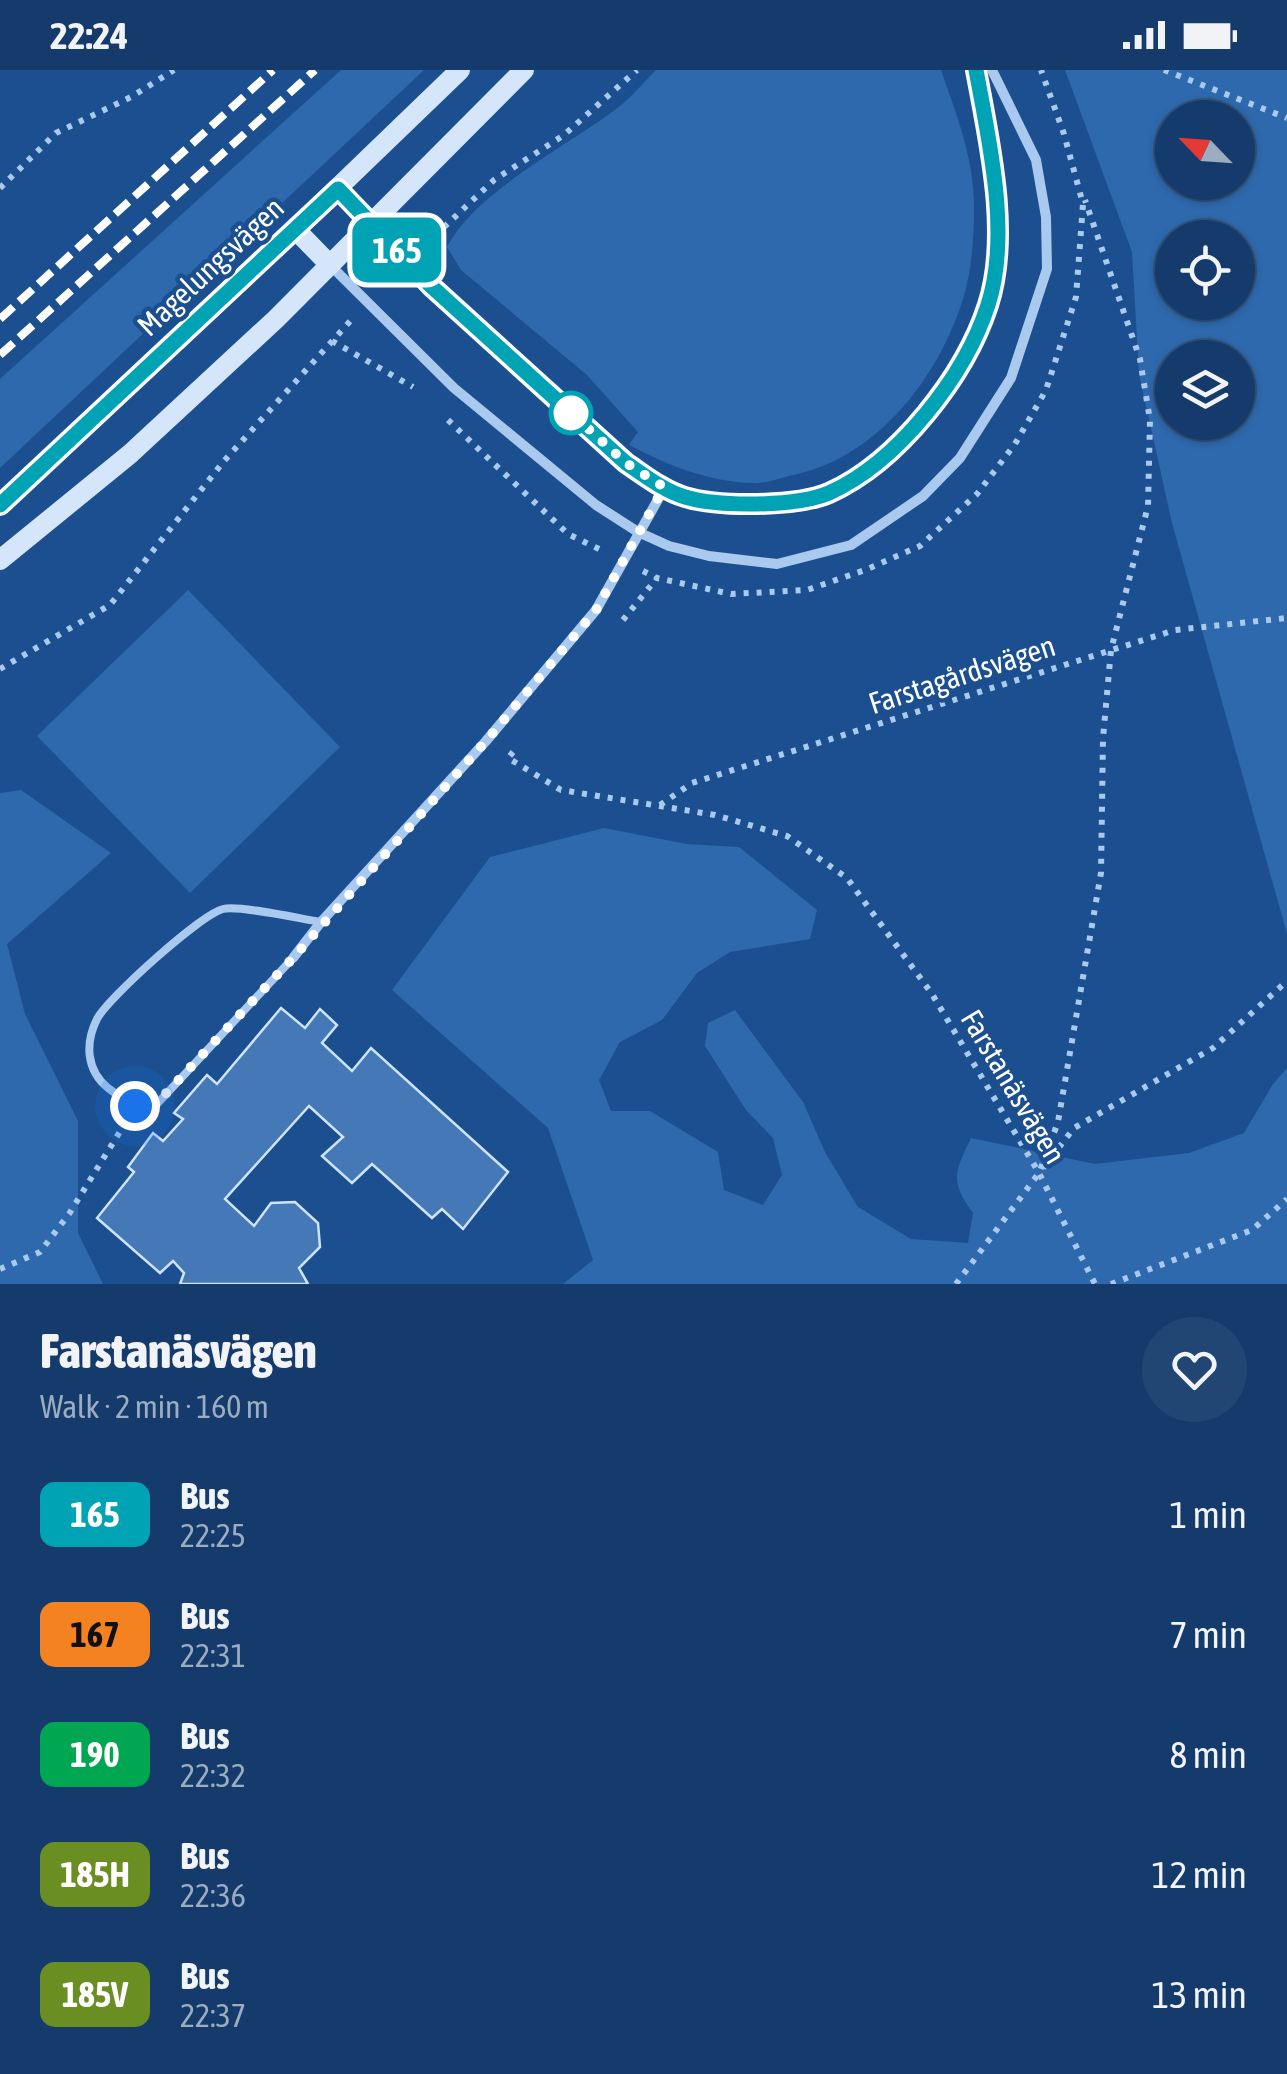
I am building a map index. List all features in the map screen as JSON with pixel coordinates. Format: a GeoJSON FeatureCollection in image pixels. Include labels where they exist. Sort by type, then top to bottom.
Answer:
{"type":"FeatureCollection","features":[{"type":"Feature","properties":{"kind":"main road","name":"Magelungsvägen"},"geometry":{"type":"LineString","coordinates":[[0,504],[295,230],[460,70]]}},
{"type":"Feature","properties":{"kind":"main road"},"geometry":{"type":"LineString","coordinates":[[0,560],[130,454],[330,266],[524,70]]}},
{"type":"Feature","properties":{"kind":"main road"},"geometry":{"type":"LineString","coordinates":[[338,189],[371,224]]}},
{"type":"Feature","properties":{"kind":"main road"},"geometry":{"type":"LineString","coordinates":[[295,230],[330,266]]}},
{"type":"Feature","properties":{"kind":"street"},"geometry":{"type":"LineString","coordinates":[[371,224],[626,463],[664,487],[686,497],[779,504],[828,493],[885,457],[919,422],[967,354],[989,302],[997,220],[996,174],[976,70]]}},
{"type":"Feature","properties":{"kind":"street"},"geometry":{"type":"LineString","coordinates":[[330,266],[454,388],[596,505],[638,532],[669,546],[709,556],[777,564],[851,545],[923,496],[960,458],[1011,378],[1047,269],[1046,216],[1036,160],[992,70]]}},
{"type":"Feature","properties":{"kind":"street"},"geometry":{"type":"LineString","coordinates":[[293,958],[321,922],[486,741],[596,610],[664,487]]}},
{"type":"Feature","properties":{"kind":"lane"},"geometry":{"type":"LineString","coordinates":[[293,958],[156,1104],[135,1106],[104,1084],[90,1066],[89,1045],[98,1016],[182,932],[224,909],[321,922]]}},
{"type":"Feature","properties":{"kind":"path"},"geometry":{"type":"LineString","coordinates":[[0,188],[56,132],[130,97],[174,70]]}},
{"type":"Feature","properties":{"kind":"path"},"geometry":{"type":"LineString","coordinates":[[408,262],[494,180],[564,135],[638,70]]}},
{"type":"Feature","properties":{"kind":"path"},"geometry":{"type":"LineString","coordinates":[[1164,70],[1287,118]]}},
{"type":"Feature","properties":{"kind":"path"},"geometry":{"type":"LineString","coordinates":[[1039,1173],[1058,1122],[1102,873],[1103,738],[1112,650],[1148,506],[1150,420],[1140,359],[1090,210],[1075,177]]}},
{"type":"Feature","properties":{"kind":"path"},"geometry":{"type":"LineString","coordinates":[[0,670],[110,605],[224,460],[367,303]]}},
{"type":"Feature","properties":{"kind":"path"},"geometry":{"type":"LineString","coordinates":[[332,341],[413,387],[427,400]]}},
{"type":"Feature","properties":{"kind":"path"},"geometry":{"type":"LineString","coordinates":[[442,414],[568,534],[657,578]]}},
{"type":"Feature","properties":{"kind":"path","name":"Farstagårdsvägen"},"geometry":{"type":"LineString","coordinates":[[660,806],[692,783],[1175,630],[1287,618]]}},
{"type":"Feature","properties":{"kind":"path","name":"Farstanäsvägen"},"geometry":{"type":"LineString","coordinates":[[508,758],[561,790],[715,814],[788,836],[847,878],[932,994],[1039,1173],[1095,1284]]}},
{"type":"Feature","properties":{"kind":"path"},"geometry":{"type":"LineString","coordinates":[[956,1284],[1074,1128],[1213,1048],[1287,982]]}},
{"type":"Feature","properties":{"kind":"path"},"geometry":{"type":"LineString","coordinates":[[0,1269],[40,1252],[69,1214],[135,1106]]}},
{"type":"Feature","properties":{"kind":"path"},"geometry":{"type":"LineString","coordinates":[[1110,1284],[1252,1230],[1287,1199]]}},
{"type":"Feature","properties":{"kind":"shaded area"},"geometry":{"type":"Polygon","coordinates":[[[341,70],[424,70],[0,468],[0,379],[341,70]]]}},
{"type":"Feature","properties":{"kind":"shaded area"},"geometry":{"type":"Polygon","coordinates":[[[656,70],[941,70],[964,139],[974,192],[972,247],[964,296],[934,364],[896,415],[847,454],[819,467],[766,482],[736,482],[689,471],[629,445],[638,432],[587,375],[461,270],[447,247],[460,227],[500,189],[616,109],[656,70]]]}},
{"type":"Feature","properties":{"kind":"shaded area"},"geometry":{"type":"Polygon","coordinates":[[[1065,70],[1287,70],[1287,934],[1172,523],[1139,374],[1132,252],[1065,70]]]}},
{"type":"Feature","properties":{"kind":"shaded area"},"geometry":{"type":"Polygon","coordinates":[[[188,590],[340,747],[190,893],[37,736],[188,590]]]}},
{"type":"Feature","properties":{"kind":"shaded area"},"geometry":{"type":"Polygon","coordinates":[[[21,790],[111,853],[7,944],[25,1014],[78,1121],[78,1233],[103,1284],[0,1284],[0,793],[21,790]]]}},
{"type":"Feature","properties":{"kind":"shaded area"},"geometry":{"type":"Polygon","coordinates":[[[604,828],[687,844],[739,847],[817,910],[810,939],[730,952],[697,973],[662,1020],[620,1042],[599,1080],[611,1111],[650,1111],[718,1152],[724,1190],[763,1205],[782,1175],[773,1138],[746,1110],[705,1046],[708,1023],[735,1010],[803,1102],[825,1152],[858,1207],[911,1239],[968,1243],[973,1213],[957,1177],[971,1138],[1095,1164],[1189,1153],[1244,1133],[1287,1068],[1287,1284],[563,1284],[593,1260],[548,1128],[392,990],[490,857],[604,828]]]}},
{"type":"Feature","properties":{"kind":"building"},"geometry":{"type":"Polygon","coordinates":[[[281,1008],[305,1028],[320,1009],[337,1025],[322,1043],[352,1071],[371,1048],[508,1172],[463,1229],[442,1209],[432,1218],[372,1164],[352,1183],[322,1156],[343,1137],[309,1106],[225,1199],[254,1226],[271,1203],[295,1202],[318,1223],[320,1247],[299,1268],[308,1284],[180,1284],[184,1273],[173,1261],[160,1273],[97,1218],[134,1172],[128,1167],[153,1133],[163,1141],[183,1119],[174,1113],[207,1075],[217,1084],[281,1008]]]}},
{"type":"Feature","properties":{"kind":"railway"},"geometry":{"type":"LineString","coordinates":[[0,319],[273,70]]}},
{"type":"Feature","properties":{"kind":"railway"},"geometry":{"type":"LineString","coordinates":[[0,355],[315,70]]}},
{"type":"Feature","properties":{"kind":"bus line","name":"165"},"geometry":{"type":"LineString","coordinates":[[0,505],[338,189],[431,286],[626,463],[664,487],[686,497],[779,504],[828,493],[885,457],[919,422],[967,354],[989,302],[997,220],[996,174],[976,70]]}},
{"type":"Feature","properties":{"kind":"route"},"geometry":{"type":"LineString","coordinates":[[135,1106],[156,1104],[293,958],[321,922],[486,741],[596,610],[664,487],[626,463],[571,413]]}}]}
